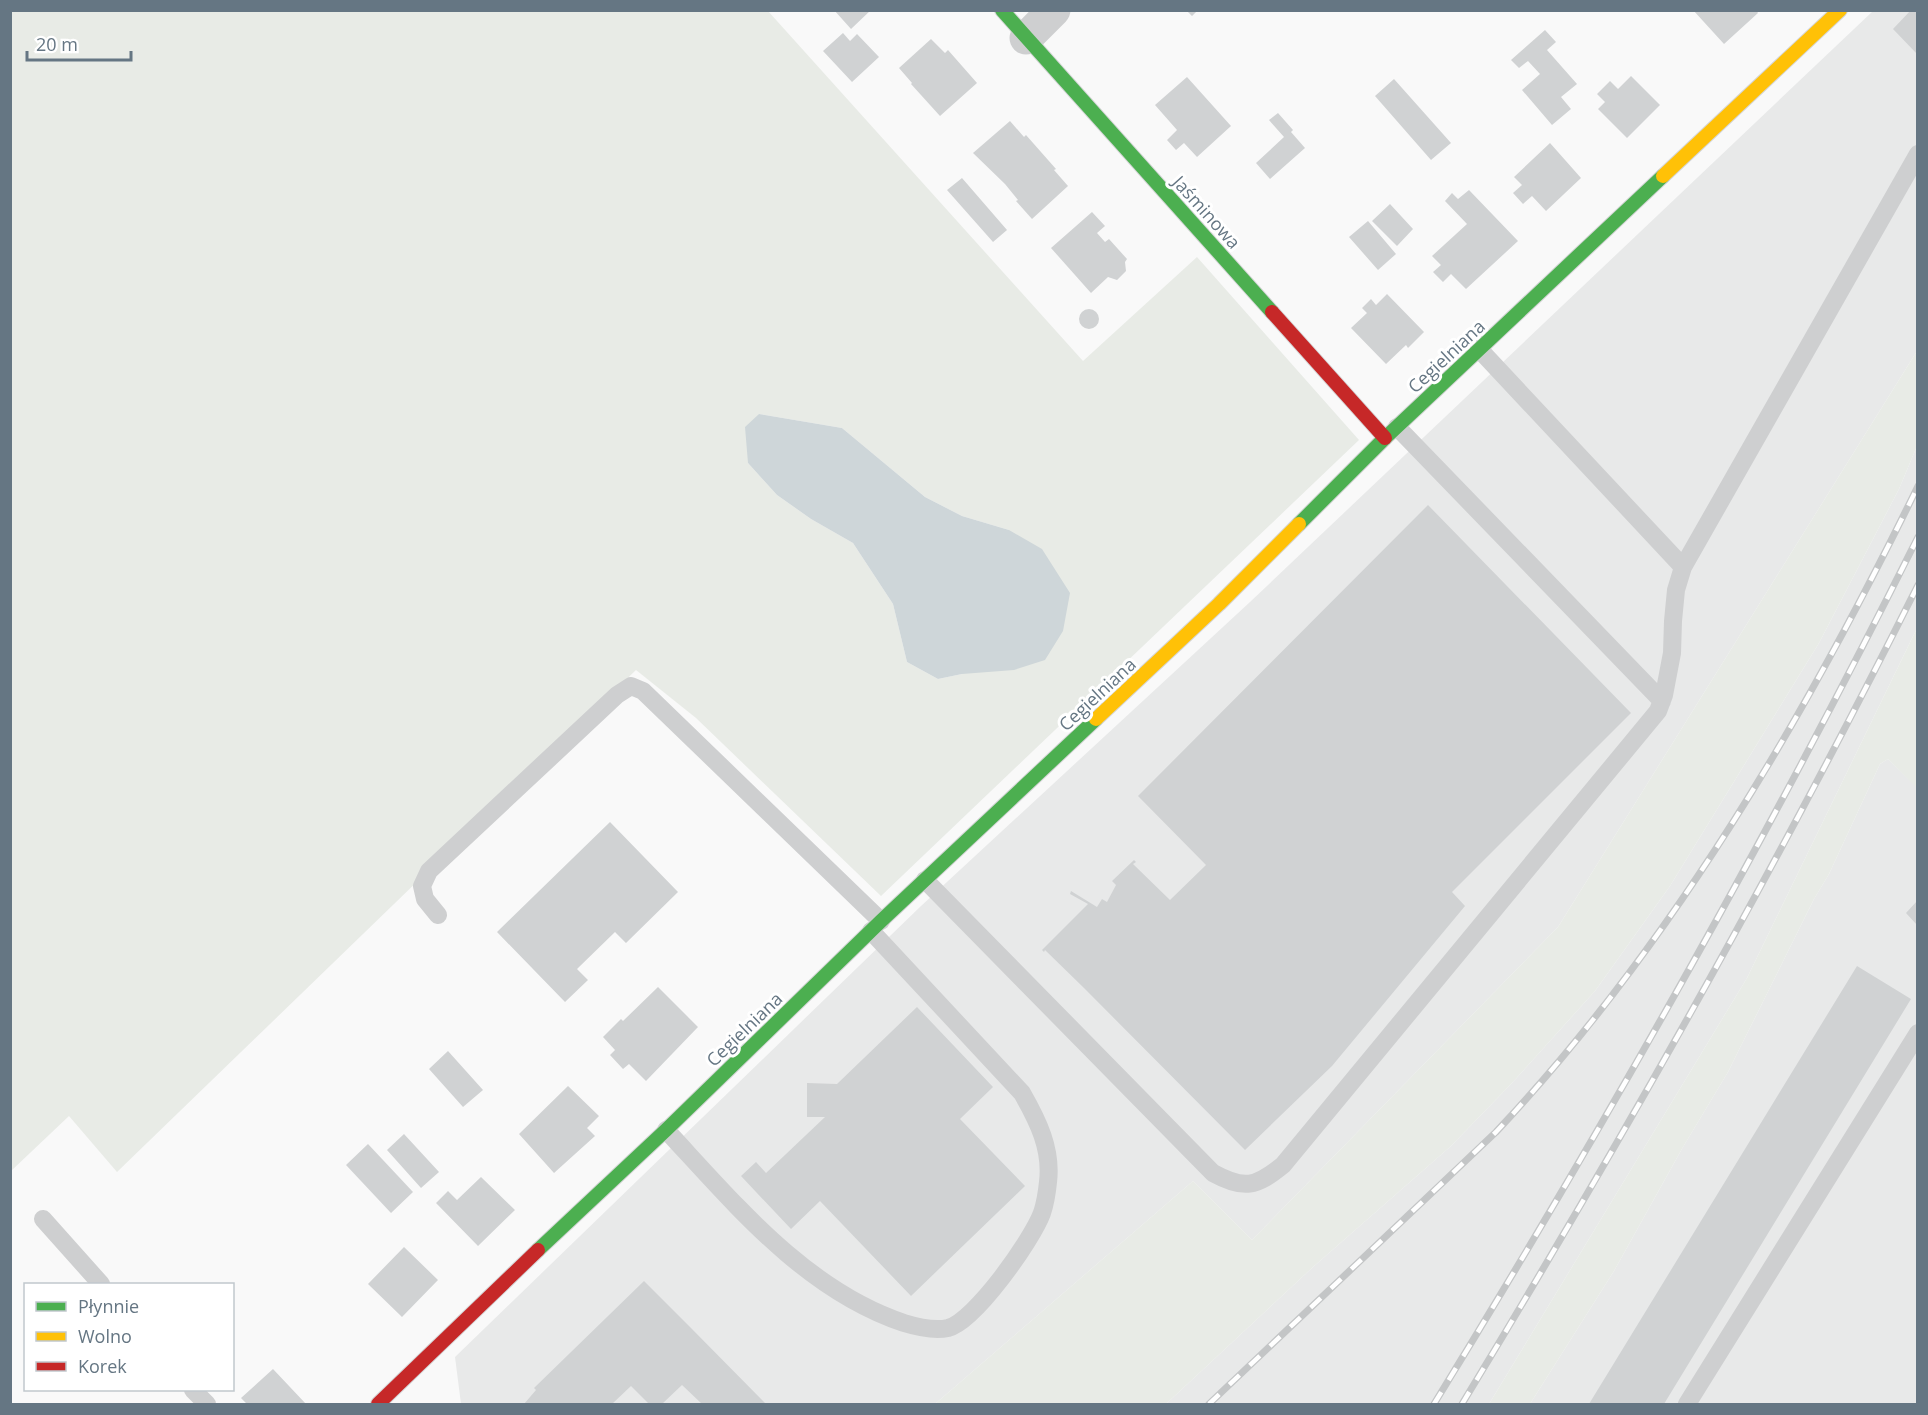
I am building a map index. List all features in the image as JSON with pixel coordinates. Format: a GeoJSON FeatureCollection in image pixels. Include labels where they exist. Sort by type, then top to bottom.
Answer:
{"type":"FeatureCollection","features":[{"type":"Feature","properties":{"kind":"street","name":"Jaśminowa"},"geometry":{"type":"LineString","coordinates":[[1002,10],[1391,432]]}},
{"type":"Feature","properties":{"kind":"street"},"geometry":{"type":"LineString","coordinates":[[1026,38],[1054,10]]}},
{"type":"Feature","properties":{"kind":"street","name":"Cegielniana"},"geometry":{"type":"LineString","coordinates":[[385,1402],[502,1284],[666,1130],[876,926],[1219,604],[1391,432],[1840,10]]}},
{"type":"Feature","properties":{"kind":"lane"},"geometry":{"type":"LineString","coordinates":[[925,880],[1213,1173],[1230,1182],[1248,1184],[1267,1178],[1283,1165],[1658,711],[1664,695],[1672,653],[1676,590],[1683,567],[1917,154]]}},
{"type":"Feature","properties":{"kind":"lane"},"geometry":{"type":"LineString","coordinates":[[1479,350],[1683,567]]}},
{"type":"Feature","properties":{"kind":"lane"},"geometry":{"type":"LineString","coordinates":[[1391,432],[1662,701]]}},
{"type":"Feature","properties":{"kind":"lane"},"geometry":{"type":"LineString","coordinates":[[438,915],[425,899],[422,886],[429,871],[618,694],[631,686],[643,690],[876,926],[1022,1093],[1038,1122],[1047,1149],[1048,1181],[1042,1214],[1007,1271],[972,1312],[950,1328],[929,1329],[904,1323],[861,1305],[806,1269],[773,1241],[666,1130]]}},
{"type":"Feature","properties":{"kind":"lane"},"geometry":{"type":"LineString","coordinates":[[1687,1404],[1917,1034]]}},
{"type":"Feature","properties":{"kind":"lane"},"geometry":{"type":"LineString","coordinates":[[44,1219],[100,1283]]}},
{"type":"Feature","properties":{"kind":"lane"},"geometry":{"type":"LineString","coordinates":[[195,1391],[207,1404]]}},
{"type":"Feature","properties":{"kind":"shaded area"},"geometry":{"type":"Polygon","coordinates":[[[11,11],[768,11],[1083,361],[1197,257],[1359,440],[881,896],[696,718],[636,670],[117,1172],[69,1116],[11,1171],[11,11]],[[759,414],[748,463],[777,495],[811,519],[853,543],[893,604],[907,662],[938,679],[962,674],[1009,530],[962,516],[925,497],[842,428],[759,414]]]}},
{"type":"Feature","properties":{"kind":"shaded area"},"geometry":{"type":"Polygon","coordinates":[[[1873,11],[1917,11],[1917,351],[1558,927],[1252,1240],[1193,1181],[935,1404],[461,1404],[455,1357],[921,906],[1250,602],[1873,11]]]}},
{"type":"Feature","properties":{"kind":"shaded area"},"geometry":{"type":"Polygon","coordinates":[[[1917,351],[1917,446],[1899,489],[1819,643],[1670,886],[1595,991],[1512,1083],[1451,1146],[1313,1267],[1166,1404],[935,1404],[1193,1181],[1252,1240],[1558,927],[1917,351]]]}},
{"type":"Feature","properties":{"kind":"shaded area"},"geometry":{"type":"Polygon","coordinates":[[[759,414],[842,428],[925,497],[962,516],[1009,530],[1042,549],[1070,593],[1063,631],[1045,660],[1014,670],[962,674],[938,679],[907,662],[893,604],[853,543],[811,519],[777,495],[748,463],[745,427],[759,414]]]}},
{"type":"Feature","properties":{"kind":"shaded area"},"geometry":{"type":"Polygon","coordinates":[[[1917,446],[1917,628],[1747,978],[1489,1404],[1166,1404],[1313,1267],[1451,1146],[1512,1083],[1595,991],[1670,886],[1819,643],[1899,489],[1917,446]]]}},
{"type":"Feature","properties":{"kind":"shaded area"},"geometry":{"type":"Polygon","coordinates":[[[1917,628],[1917,788],[1888,759],[1880,764],[1829,874],[1814,899],[1728,1072],[1614,1271],[1530,1404],[1489,1404],[1747,978],[1917,628]]]}},
{"type":"Feature","properties":{"kind":"shaded area"},"geometry":{"type":"Polygon","coordinates":[[[1888,759],[1918,788],[1917,1404],[1530,1404],[1614,1271],[1728,1072],[1814,899],[1829,874],[1880,764],[1888,759]]]}},
{"type":"Feature","properties":{"kind":"building"},"geometry":{"type":"Polygon","coordinates":[[[834,10],[871,10],[851,29],[834,10]]]}},
{"type":"Feature","properties":{"kind":"building"},"geometry":{"type":"Polygon","coordinates":[[[1186,10],[1198,10],[1192,16],[1186,10]]]}},
{"type":"Feature","properties":{"kind":"building"},"geometry":{"type":"Polygon","coordinates":[[[1693,10],[1756,10],[1758,13],[1724,44],[1693,10]]]}},
{"type":"Feature","properties":{"kind":"building"},"geometry":{"type":"Polygon","coordinates":[[[1911,10],[1917,10],[1917,54],[1893,29],[1911,10]]]}},
{"type":"Feature","properties":{"kind":"building"},"geometry":{"type":"Polygon","coordinates":[[[1545,30],[1556,42],[1547,50],[1577,84],[1561,97],[1571,109],[1552,125],[1522,90],[1540,74],[1528,61],[1519,68],[1511,60],[1545,30]]]}},
{"type":"Feature","properties":{"kind":"building"},"geometry":{"type":"Polygon","coordinates":[[[843,33],[850,41],[857,34],[879,57],[852,82],[823,51],[843,33]]]}},
{"type":"Feature","properties":{"kind":"building"},"geometry":{"type":"Polygon","coordinates":[[[931,39],[945,53],[948,50],[977,83],[940,116],[899,68],[931,39]]]}},
{"type":"Feature","properties":{"kind":"building"},"geometry":{"type":"Polygon","coordinates":[[[1631,76],[1660,105],[1627,138],[1598,109],[1605,102],[1597,94],[1610,81],[1618,89],[1631,76]]]}},
{"type":"Feature","properties":{"kind":"building"},"geometry":{"type":"Polygon","coordinates":[[[1187,77],[1231,126],[1197,157],[1184,143],[1176,150],[1167,140],[1177,130],[1155,105],[1187,77]]]}},
{"type":"Feature","properties":{"kind":"building"},"geometry":{"type":"Polygon","coordinates":[[[1394,79],[1451,143],[1431,160],[1375,96],[1394,79]]]}},
{"type":"Feature","properties":{"kind":"building"},"geometry":{"type":"Polygon","coordinates":[[[1278,113],[1305,148],[1270,179],[1256,163],[1284,137],[1269,120],[1278,113]]]}},
{"type":"Feature","properties":{"kind":"building"},"geometry":{"type":"Polygon","coordinates":[[[1010,121],[1024,137],[1026,135],[1068,186],[1032,219],[1005,184],[973,153],[1010,121]]]}},
{"type":"Feature","properties":{"kind":"building"},"geometry":{"type":"Polygon","coordinates":[[[1550,143],[1581,178],[1546,211],[1532,196],[1523,204],[1513,193],[1522,185],[1514,177],[1550,143]]]}},
{"type":"Feature","properties":{"kind":"building"},"geometry":{"type":"Polygon","coordinates":[[[962,178],[1007,230],[993,242],[947,190],[962,178]]]}},
{"type":"Feature","properties":{"kind":"building"},"geometry":{"type":"Polygon","coordinates":[[[1469,190],[1518,241],[1466,289],[1451,274],[1443,282],[1433,272],[1441,265],[1432,256],[1467,224],[1445,201],[1452,193],[1458,199],[1469,190]]]}},
{"type":"Feature","properties":{"kind":"building"},"geometry":{"type":"Polygon","coordinates":[[[1390,204],[1413,229],[1397,246],[1372,221],[1390,204]]]}},
{"type":"Feature","properties":{"kind":"building"},"geometry":{"type":"Polygon","coordinates":[[[1092,212],[1105,226],[1097,233],[1105,242],[1109,239],[1127,259],[1126,271],[1117,280],[1108,277],[1091,293],[1051,248],[1092,212]]]}},
{"type":"Feature","properties":{"kind":"building"},"geometry":{"type":"Polygon","coordinates":[[[1368,221],[1396,254],[1378,270],[1349,237],[1368,221]]]}},
{"type":"Feature","properties":{"kind":"building"},"geometry":{"type":"Polygon","coordinates":[[[1387,294],[1424,332],[1408,348],[1406,345],[1386,364],[1351,328],[1367,313],[1362,308],[1371,299],[1376,305],[1387,294]]]}},
{"type":"Feature","properties":{"kind":"building"},"geometry":{"type":"Polygon","coordinates":[[[1089,309],[1096,312],[1099,319],[1096,326],[1089,329],[1082,326],[1079,319],[1082,312],[1089,309]]]}},
{"type":"Feature","properties":{"kind":"building"},"geometry":{"type":"Polygon","coordinates":[[[1428,505],[1631,713],[1452,892],[1465,906],[1332,1066],[1245,1150],[1084,988],[1045,950],[1044,952],[1042,950],[1088,904],[1070,894],[1071,891],[1097,907],[1102,899],[1107,902],[1116,885],[1112,881],[1134,860],[1136,862],[1133,864],[1170,900],[1206,865],[1138,796],[1428,505]]]}},
{"type":"Feature","properties":{"kind":"building"},"geometry":{"type":"Polygon","coordinates":[[[610,822],[678,892],[626,943],[615,932],[577,969],[588,980],[565,1002],[497,932],[610,822]]]}},
{"type":"Feature","properties":{"kind":"building"},"geometry":{"type":"Polygon","coordinates":[[[1917,901],[1917,925],[1906,913],[1917,901]]]}},
{"type":"Feature","properties":{"kind":"building"},"geometry":{"type":"Polygon","coordinates":[[[1857,966],[1911,999],[1664,1404],[1589,1404],[1857,966]]]}},
{"type":"Feature","properties":{"kind":"building"},"geometry":{"type":"Polygon","coordinates":[[[658,987],[698,1027],[646,1081],[629,1064],[623,1069],[610,1055],[615,1050],[603,1037],[658,987]]]}},
{"type":"Feature","properties":{"kind":"building"},"geometry":{"type":"Polygon","coordinates":[[[917,1007],[993,1087],[960,1119],[1025,1186],[911,1296],[820,1201],[791,1229],[741,1176],[756,1162],[766,1173],[825,1117],[807,1117],[807,1083],[837,1084],[917,1007]]]}},
{"type":"Feature","properties":{"kind":"building"},"geometry":{"type":"Polygon","coordinates":[[[448,1051],[483,1090],[463,1107],[429,1069],[448,1051]]]}},
{"type":"Feature","properties":{"kind":"building"},"geometry":{"type":"Polygon","coordinates":[[[568,1086],[599,1116],[587,1128],[595,1136],[554,1173],[519,1134],[568,1086]]]}},
{"type":"Feature","properties":{"kind":"building"},"geometry":{"type":"Polygon","coordinates":[[[404,1134],[439,1172],[421,1188],[387,1150],[404,1134]]]}},
{"type":"Feature","properties":{"kind":"building"},"geometry":{"type":"Polygon","coordinates":[[[368,1144],[413,1192],[391,1213],[346,1165],[368,1144]]]}},
{"type":"Feature","properties":{"kind":"building"},"geometry":{"type":"Polygon","coordinates":[[[481,1177],[515,1210],[478,1246],[436,1203],[448,1191],[457,1200],[481,1177]]]}},
{"type":"Feature","properties":{"kind":"building"},"geometry":{"type":"Polygon","coordinates":[[[404,1247],[438,1280],[402,1317],[368,1284],[404,1247]]]}},
{"type":"Feature","properties":{"kind":"building"},"geometry":{"type":"Polygon","coordinates":[[[644,1281],[766,1404],[702,1404],[682,1385],[662,1404],[649,1404],[631,1386],[612,1404],[524,1404],[536,1390],[534,1388],[644,1281]]]}},
{"type":"Feature","properties":{"kind":"building"},"geometry":{"type":"Polygon","coordinates":[[[273,1369],[306,1404],[247,1404],[241,1398],[273,1369]]]}},
{"type":"Feature","properties":{"kind":"railway"},"geometry":{"type":"LineString","coordinates":[[1209,1404],[1496,1132],[1560,1060],[1620,985],[1677,906],[1731,825],[1782,742],[1830,658],[1918,486]]}},
{"type":"Feature","properties":{"kind":"railway"},"geometry":{"type":"LineString","coordinates":[[1434,1404],[1562,1191],[1685,976],[1804,758],[1918,537]]}},
{"type":"Feature","properties":{"kind":"railway"},"geometry":{"type":"LineString","coordinates":[[1462,1404],[1641,1101],[1755,897],[1918,585]]}},
{"type":"Feature","properties":{"kind":"traffic: fast"},"geometry":{"type":"LineString","coordinates":[[1002,10],[1272,312]]}},
{"type":"Feature","properties":{"kind":"traffic: fast"},"geometry":{"type":"LineString","coordinates":[[1299,524],[1385,438],[1663,176]]}},
{"type":"Feature","properties":{"kind":"traffic: fast"},"geometry":{"type":"LineString","coordinates":[[538,1250],[666,1130],[881,921],[1096,719]]}},
{"type":"Feature","properties":{"kind":"traffic: slow"},"geometry":{"type":"LineString","coordinates":[[1663,176],[1840,10]]}},
{"type":"Feature","properties":{"kind":"traffic: slow"},"geometry":{"type":"LineString","coordinates":[[1096,719],[1219,604],[1299,524]]}},
{"type":"Feature","properties":{"kind":"traffic: jam"},"geometry":{"type":"LineString","coordinates":[[1272,312],[1385,438]]}},
{"type":"Feature","properties":{"kind":"traffic: jam"},"geometry":{"type":"LineString","coordinates":[[378,1404],[538,1250]]}}]}
